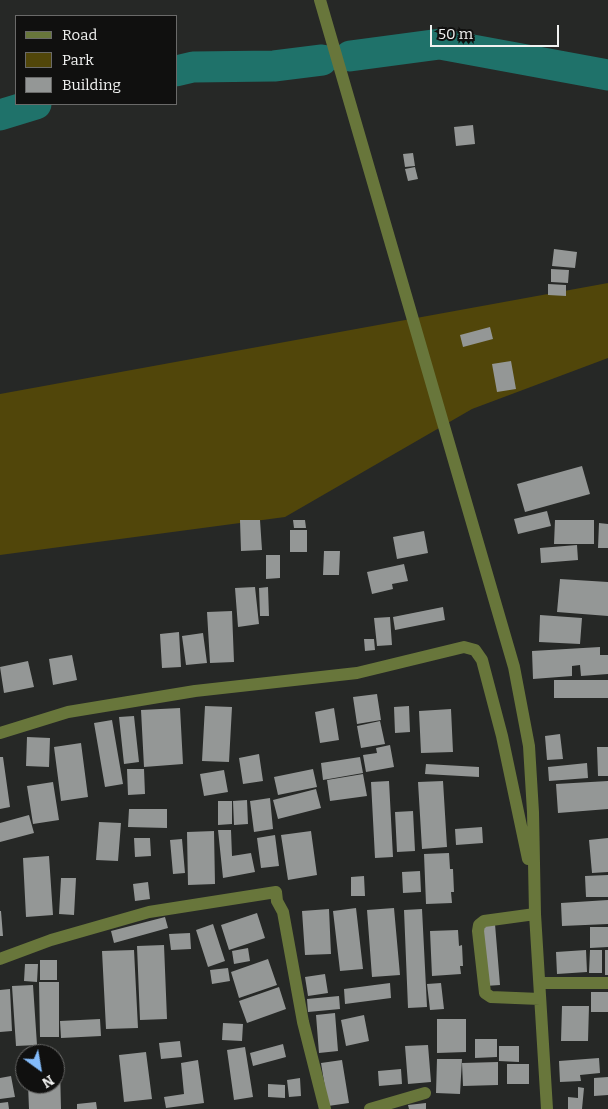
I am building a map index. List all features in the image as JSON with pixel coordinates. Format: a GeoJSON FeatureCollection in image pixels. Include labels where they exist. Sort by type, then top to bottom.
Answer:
{"type":"FeatureCollection","features":[{"type":"Feature","properties":{"kind":"street"},"geometry":{"type":"LineString","coordinates":[[320,0],[514,667],[529,746],[533,812],[535,914],[548,1109]]}},
{"type":"Feature","properties":{"kind":"street"},"geometry":{"type":"LineString","coordinates":[[0,733],[68,712],[195,691],[358,673],[464,647],[475,650],[482,660],[502,736],[535,896]]}},
{"type":"Feature","properties":{"kind":"street"},"geometry":{"type":"LineString","coordinates":[[0,960],[51,940],[149,912],[276,892],[277,901],[283,912],[303,1022],[325,1109]]}},
{"type":"Feature","properties":{"kind":"street"},"geometry":{"type":"LineString","coordinates":[[535,914],[484,921],[479,925],[478,931],[485,993],[491,997],[540,999]]}},
{"type":"Feature","properties":{"kind":"street"},"geometry":{"type":"LineString","coordinates":[[540,983],[608,983]]}},
{"type":"Feature","properties":{"kind":"street"},"geometry":{"type":"LineString","coordinates":[[370,1109],[425,1093]]}},
{"type":"Feature","properties":{"kind":"green space"},"geometry":{"type":"Polygon","coordinates":[[[608,283],[608,358],[472,409],[285,517],[0,555],[0,394],[608,283]]]}},
{"type":"Feature","properties":{"kind":"building"},"geometry":{"type":"Polygon","coordinates":[[[473,125],[475,144],[456,146],[454,127],[473,125]]]}},
{"type":"Feature","properties":{"kind":"building"},"geometry":{"type":"Polygon","coordinates":[[[413,153],[415,166],[405,167],[403,154],[413,153]]]}},
{"type":"Feature","properties":{"kind":"building"},"geometry":{"type":"Polygon","coordinates":[[[415,167],[418,179],[408,181],[405,169],[415,167]]]}},
{"type":"Feature","properties":{"kind":"building"},"geometry":{"type":"Polygon","coordinates":[[[554,249],[577,252],[575,268],[552,266],[554,249]]]}},
{"type":"Feature","properties":{"kind":"building"},"geometry":{"type":"Polygon","coordinates":[[[551,269],[569,270],[568,283],[551,282],[551,269]]]}},
{"type":"Feature","properties":{"kind":"building"},"geometry":{"type":"Polygon","coordinates":[[[548,284],[566,285],[566,296],[548,295],[548,284]]]}},
{"type":"Feature","properties":{"kind":"building"},"geometry":{"type":"Polygon","coordinates":[[[490,327],[493,339],[463,347],[460,335],[490,327]]]}},
{"type":"Feature","properties":{"kind":"building"},"geometry":{"type":"Polygon","coordinates":[[[511,361],[516,389],[497,392],[492,364],[511,361]]]}},
{"type":"Feature","properties":{"kind":"building"},"geometry":{"type":"Polygon","coordinates":[[[582,466],[590,494],[525,512],[517,484],[582,466]]]}},
{"type":"Feature","properties":{"kind":"building"},"geometry":{"type":"Polygon","coordinates":[[[547,511],[551,526],[518,534],[514,519],[547,511]]]}},
{"type":"Feature","properties":{"kind":"building"},"geometry":{"type":"Polygon","coordinates":[[[240,520],[260,520],[262,550],[241,551],[240,520]]]}},
{"type":"Feature","properties":{"kind":"building"},"geometry":{"type":"Polygon","coordinates":[[[293,520],[305,520],[306,528],[294,528],[293,520]]]}},
{"type":"Feature","properties":{"kind":"building"},"geometry":{"type":"Polygon","coordinates":[[[555,520],[594,520],[594,544],[554,544],[555,520]]]}},
{"type":"Feature","properties":{"kind":"building"},"geometry":{"type":"Polygon","coordinates":[[[599,523],[608,524],[608,548],[598,548],[599,523]]]}},
{"type":"Feature","properties":{"kind":"building"},"geometry":{"type":"Polygon","coordinates":[[[290,530],[307,530],[307,552],[290,552],[290,530]]]}},
{"type":"Feature","properties":{"kind":"building"},"geometry":{"type":"Polygon","coordinates":[[[424,531],[428,553],[397,559],[393,537],[424,531]]]}},
{"type":"Feature","properties":{"kind":"building"},"geometry":{"type":"Polygon","coordinates":[[[577,545],[578,560],[541,563],[540,548],[577,545]]]}},
{"type":"Feature","properties":{"kind":"building"},"geometry":{"type":"Polygon","coordinates":[[[324,551],[340,551],[339,575],[323,575],[324,551]]]}},
{"type":"Feature","properties":{"kind":"building"},"geometry":{"type":"Polygon","coordinates":[[[266,555],[280,555],[280,578],[266,579],[266,555]]]}},
{"type":"Feature","properties":{"kind":"building"},"geometry":{"type":"Polygon","coordinates":[[[404,564],[408,581],[392,584],[393,589],[372,594],[367,572],[404,564]]]}},
{"type":"Feature","properties":{"kind":"building"},"geometry":{"type":"Polygon","coordinates":[[[560,579],[608,582],[608,616],[557,612],[560,579]]]}},
{"type":"Feature","properties":{"kind":"building"},"geometry":{"type":"Polygon","coordinates":[[[255,587],[259,624],[238,627],[235,588],[255,587]]]}},
{"type":"Feature","properties":{"kind":"building"},"geometry":{"type":"Polygon","coordinates":[[[268,587],[269,616],[260,616],[259,588],[268,587]]]}},
{"type":"Feature","properties":{"kind":"building"},"geometry":{"type":"Polygon","coordinates":[[[443,607],[445,620],[395,630],[393,617],[443,607]]]}},
{"type":"Feature","properties":{"kind":"building"},"geometry":{"type":"Polygon","coordinates":[[[232,611],[234,662],[210,663],[207,612],[232,611]]]}},
{"type":"Feature","properties":{"kind":"building"},"geometry":{"type":"Polygon","coordinates":[[[540,615],[582,618],[580,644],[539,642],[540,615]]]}},
{"type":"Feature","properties":{"kind":"building"},"geometry":{"type":"Polygon","coordinates":[[[390,617],[392,645],[377,646],[374,618],[390,617]]]}},
{"type":"Feature","properties":{"kind":"building"},"geometry":{"type":"Polygon","coordinates":[[[179,632],[181,667],[162,668],[160,634],[179,632]]]}},
{"type":"Feature","properties":{"kind":"building"},"geometry":{"type":"Polygon","coordinates":[[[203,633],[207,663],[186,665],[182,636],[203,633]]]}},
{"type":"Feature","properties":{"kind":"building"},"geometry":{"type":"Polygon","coordinates":[[[364,639],[374,639],[375,650],[365,651],[364,639]]]}},
{"type":"Feature","properties":{"kind":"building"},"geometry":{"type":"Polygon","coordinates":[[[600,647],[600,655],[608,655],[608,674],[581,676],[580,665],[572,666],[572,676],[533,679],[532,651],[600,647]]]}},
{"type":"Feature","properties":{"kind":"building"},"geometry":{"type":"Polygon","coordinates":[[[72,655],[77,680],[53,685],[49,659],[72,655]]]}},
{"type":"Feature","properties":{"kind":"building"},"geometry":{"type":"Polygon","coordinates":[[[28,661],[34,687],[4,693],[0,667],[28,661]]]}},
{"type":"Feature","properties":{"kind":"building"},"geometry":{"type":"Polygon","coordinates":[[[554,680],[608,680],[608,698],[554,698],[554,680]]]}},
{"type":"Feature","properties":{"kind":"building"},"geometry":{"type":"Polygon","coordinates":[[[377,694],[381,720],[357,724],[353,697],[377,694]]]}},
{"type":"Feature","properties":{"kind":"building"},"geometry":{"type":"Polygon","coordinates":[[[205,706],[232,707],[229,762],[202,761],[205,706]]]}},
{"type":"Feature","properties":{"kind":"building"},"geometry":{"type":"Polygon","coordinates":[[[409,706],[410,732],[395,733],[394,707],[409,706]]]}},
{"type":"Feature","properties":{"kind":"building"},"geometry":{"type":"Polygon","coordinates":[[[180,708],[183,764],[144,767],[141,710],[180,708]]]}},
{"type":"Feature","properties":{"kind":"building"},"geometry":{"type":"Polygon","coordinates":[[[334,708],[339,740],[320,743],[315,712],[334,708]]]}},
{"type":"Feature","properties":{"kind":"building"},"geometry":{"type":"Polygon","coordinates":[[[451,709],[453,752],[421,753],[419,711],[451,709]]]}},
{"type":"Feature","properties":{"kind":"building"},"geometry":{"type":"Polygon","coordinates":[[[134,716],[139,762],[124,764],[119,717],[134,716]]]}},
{"type":"Feature","properties":{"kind":"building"},"geometry":{"type":"Polygon","coordinates":[[[112,720],[123,784],[105,787],[94,723],[112,720]]]}},
{"type":"Feature","properties":{"kind":"building"},"geometry":{"type":"Polygon","coordinates":[[[380,721],[385,744],[361,748],[357,726],[380,721]]]}},
{"type":"Feature","properties":{"kind":"building"},"geometry":{"type":"Polygon","coordinates":[[[560,734],[563,759],[547,760],[545,736],[560,734]]]}},
{"type":"Feature","properties":{"kind":"building"},"geometry":{"type":"Polygon","coordinates":[[[27,737],[50,738],[49,767],[26,766],[27,737]]]}},
{"type":"Feature","properties":{"kind":"building"},"geometry":{"type":"Polygon","coordinates":[[[81,743],[88,797],[61,801],[54,747],[81,743]]]}},
{"type":"Feature","properties":{"kind":"building"},"geometry":{"type":"Polygon","coordinates":[[[390,745],[394,767],[366,772],[363,755],[377,753],[376,748],[390,745]]]}},
{"type":"Feature","properties":{"kind":"building"},"geometry":{"type":"Polygon","coordinates":[[[597,747],[608,747],[608,776],[598,776],[597,747]]]}},
{"type":"Feature","properties":{"kind":"building"},"geometry":{"type":"Polygon","coordinates":[[[259,754],[263,781],[243,784],[239,758],[259,754]]]}},
{"type":"Feature","properties":{"kind":"building"},"geometry":{"type":"Polygon","coordinates":[[[0,757],[3,757],[10,807],[0,809],[0,757]]]}},
{"type":"Feature","properties":{"kind":"building"},"geometry":{"type":"Polygon","coordinates":[[[360,757],[363,773],[323,780],[321,763],[360,757]]]}},
{"type":"Feature","properties":{"kind":"building"},"geometry":{"type":"Polygon","coordinates":[[[587,763],[588,778],[549,781],[548,767],[587,763]]]}},
{"type":"Feature","properties":{"kind":"building"},"geometry":{"type":"Polygon","coordinates":[[[426,764],[479,767],[479,777],[425,774],[426,764]]]}},
{"type":"Feature","properties":{"kind":"building"},"geometry":{"type":"Polygon","coordinates":[[[127,769],[144,769],[145,794],[128,795],[127,769]]]}},
{"type":"Feature","properties":{"kind":"building"},"geometry":{"type":"Polygon","coordinates":[[[313,769],[317,787],[278,795],[274,777],[313,769]]]}},
{"type":"Feature","properties":{"kind":"building"},"geometry":{"type":"Polygon","coordinates":[[[224,770],[228,792],[204,796],[200,774],[224,770]]]}},
{"type":"Feature","properties":{"kind":"building"},"geometry":{"type":"Polygon","coordinates":[[[363,774],[367,796],[330,801],[327,780],[363,774]]]}},
{"type":"Feature","properties":{"kind":"building"},"geometry":{"type":"Polygon","coordinates":[[[389,781],[393,857],[375,858],[371,782],[389,781]]]}},
{"type":"Feature","properties":{"kind":"building"},"geometry":{"type":"Polygon","coordinates":[[[443,781],[447,847],[422,849],[418,782],[443,781]]]}},
{"type":"Feature","properties":{"kind":"building"},"geometry":{"type":"Polygon","coordinates":[[[608,781],[608,809],[558,813],[556,784],[608,781]]]}},
{"type":"Feature","properties":{"kind":"building"},"geometry":{"type":"Polygon","coordinates":[[[53,782],[59,820],[33,824],[27,786],[53,782]]]}},
{"type":"Feature","properties":{"kind":"building"},"geometry":{"type":"Polygon","coordinates":[[[316,789],[321,808],[278,819],[273,800],[316,789]]]}},
{"type":"Feature","properties":{"kind":"building"},"geometry":{"type":"Polygon","coordinates":[[[270,798],[273,829],[254,832],[250,801],[270,798]]]}},
{"type":"Feature","properties":{"kind":"building"},"geometry":{"type":"Polygon","coordinates":[[[247,800],[248,824],[234,825],[233,801],[247,800]]]}},
{"type":"Feature","properties":{"kind":"building"},"geometry":{"type":"Polygon","coordinates":[[[218,801],[232,801],[232,824],[218,825],[218,801]]]}},
{"type":"Feature","properties":{"kind":"building"},"geometry":{"type":"Polygon","coordinates":[[[129,809],[167,809],[167,828],[128,827],[129,809]]]}},
{"type":"Feature","properties":{"kind":"building"},"geometry":{"type":"Polygon","coordinates":[[[413,811],[415,851],[397,852],[395,812],[413,811]]]}},
{"type":"Feature","properties":{"kind":"building"},"geometry":{"type":"Polygon","coordinates":[[[29,815],[34,833],[0,842],[0,823],[29,815]]]}},
{"type":"Feature","properties":{"kind":"building"},"geometry":{"type":"Polygon","coordinates":[[[99,822],[121,823],[118,861],[96,860],[99,822]]]}},
{"type":"Feature","properties":{"kind":"building"},"geometry":{"type":"Polygon","coordinates":[[[482,827],[483,843],[456,845],[455,829],[482,827]]]}},
{"type":"Feature","properties":{"kind":"building"},"geometry":{"type":"Polygon","coordinates":[[[218,830],[231,830],[232,856],[251,853],[255,872],[223,878],[218,830]]]}},
{"type":"Feature","properties":{"kind":"building"},"geometry":{"type":"Polygon","coordinates":[[[214,831],[215,884],[188,885],[187,832],[214,831]]]}},
{"type":"Feature","properties":{"kind":"building"},"geometry":{"type":"Polygon","coordinates":[[[311,831],[317,875],[288,880],[281,835],[311,831]]]}},
{"type":"Feature","properties":{"kind":"building"},"geometry":{"type":"Polygon","coordinates":[[[275,835],[279,866],[261,868],[257,838],[275,835]]]}},
{"type":"Feature","properties":{"kind":"building"},"geometry":{"type":"Polygon","coordinates":[[[134,838],[150,838],[151,856],[135,857],[134,838]]]}},
{"type":"Feature","properties":{"kind":"building"},"geometry":{"type":"Polygon","coordinates":[[[608,838],[608,872],[592,873],[589,840],[608,838]]]}},
{"type":"Feature","properties":{"kind":"building"},"geometry":{"type":"Polygon","coordinates":[[[182,839],[185,873],[173,874],[170,840],[182,839]]]}},
{"type":"Feature","properties":{"kind":"building"},"geometry":{"type":"Polygon","coordinates":[[[449,853],[450,869],[453,869],[454,892],[451,892],[452,903],[426,904],[424,854],[449,853]]]}},
{"type":"Feature","properties":{"kind":"building"},"geometry":{"type":"Polygon","coordinates":[[[49,856],[53,915],[26,917],[23,858],[49,856]]]}},
{"type":"Feature","properties":{"kind":"building"},"geometry":{"type":"Polygon","coordinates":[[[420,871],[421,892],[403,893],[402,872],[420,871]]]}},
{"type":"Feature","properties":{"kind":"building"},"geometry":{"type":"Polygon","coordinates":[[[608,875],[608,897],[586,897],[585,876],[608,875]]]}},
{"type":"Feature","properties":{"kind":"building"},"geometry":{"type":"Polygon","coordinates":[[[364,876],[365,896],[351,896],[351,877],[364,876]]]}},
{"type":"Feature","properties":{"kind":"building"},"geometry":{"type":"Polygon","coordinates":[[[61,878],[76,878],[74,915],[59,914],[61,878]]]}},
{"type":"Feature","properties":{"kind":"building"},"geometry":{"type":"Polygon","coordinates":[[[148,882],[150,899],[135,901],[133,884],[148,882]]]}},
{"type":"Feature","properties":{"kind":"building"},"geometry":{"type":"Polygon","coordinates":[[[608,900],[608,924],[562,926],[561,903],[608,900]]]}},
{"type":"Feature","properties":{"kind":"building"},"geometry":{"type":"Polygon","coordinates":[[[356,908],[363,969],[340,971],[333,911],[356,908]]]}},
{"type":"Feature","properties":{"kind":"building"},"geometry":{"type":"Polygon","coordinates":[[[394,908],[400,975],[372,977],[367,910],[394,908]]]}},
{"type":"Feature","properties":{"kind":"building"},"geometry":{"type":"Polygon","coordinates":[[[329,909],[331,954],[305,955],[302,911],[329,909]]]}},
{"type":"Feature","properties":{"kind":"building"},"geometry":{"type":"Polygon","coordinates":[[[422,909],[427,1007],[408,1008],[404,910],[422,909]]]}},
{"type":"Feature","properties":{"kind":"building"},"geometry":{"type":"Polygon","coordinates":[[[1,911],[3,936],[0,936],[1,911]]]}},
{"type":"Feature","properties":{"kind":"building"},"geometry":{"type":"Polygon","coordinates":[[[257,913],[265,938],[229,950],[221,925],[257,913]]]}},
{"type":"Feature","properties":{"kind":"building"},"geometry":{"type":"Polygon","coordinates":[[[165,917],[168,928],[114,943],[111,931],[165,917]]]}},
{"type":"Feature","properties":{"kind":"building"},"geometry":{"type":"Polygon","coordinates":[[[213,924],[225,961],[208,967],[196,930],[213,924]]]}},
{"type":"Feature","properties":{"kind":"building"},"geometry":{"type":"Polygon","coordinates":[[[495,924],[500,985],[485,986],[480,925],[495,924]]]}},
{"type":"Feature","properties":{"kind":"building"},"geometry":{"type":"Polygon","coordinates":[[[590,927],[608,927],[608,947],[590,948],[590,927]]]}},
{"type":"Feature","properties":{"kind":"building"},"geometry":{"type":"Polygon","coordinates":[[[458,930],[459,946],[462,945],[463,966],[460,966],[461,974],[432,976],[430,931],[458,930]]]}},
{"type":"Feature","properties":{"kind":"building"},"geometry":{"type":"Polygon","coordinates":[[[190,933],[191,949],[171,950],[169,934],[190,933]]]}},
{"type":"Feature","properties":{"kind":"building"},"geometry":{"type":"Polygon","coordinates":[[[164,945],[167,1019],[140,1020],[137,946],[164,945]]]}},
{"type":"Feature","properties":{"kind":"building"},"geometry":{"type":"Polygon","coordinates":[[[248,948],[250,961],[234,964],[232,951],[248,948]]]}},
{"type":"Feature","properties":{"kind":"building"},"geometry":{"type":"Polygon","coordinates":[[[134,950],[138,1028],[106,1029],[102,951],[134,950]]]}},
{"type":"Feature","properties":{"kind":"building"},"geometry":{"type":"Polygon","coordinates":[[[586,950],[587,972],[557,974],[556,952],[586,950]]]}},
{"type":"Feature","properties":{"kind":"building"},"geometry":{"type":"Polygon","coordinates":[[[590,950],[602,950],[602,973],[589,973],[590,950]]]}},
{"type":"Feature","properties":{"kind":"building"},"geometry":{"type":"Polygon","coordinates":[[[605,950],[608,950],[608,975],[605,975],[605,950]]]}},
{"type":"Feature","properties":{"kind":"building"},"geometry":{"type":"Polygon","coordinates":[[[268,959],[277,985],[239,998],[231,972],[268,959]]]}},
{"type":"Feature","properties":{"kind":"building"},"geometry":{"type":"Polygon","coordinates":[[[40,960],[57,960],[57,980],[40,980],[40,960]]]}},
{"type":"Feature","properties":{"kind":"building"},"geometry":{"type":"Polygon","coordinates":[[[25,964],[38,964],[37,982],[24,981],[25,964]]]}},
{"type":"Feature","properties":{"kind":"building"},"geometry":{"type":"Polygon","coordinates":[[[228,968],[230,981],[212,984],[210,970],[228,968]]]}},
{"type":"Feature","properties":{"kind":"building"},"geometry":{"type":"Polygon","coordinates":[[[325,974],[328,993],[308,996],[305,977],[325,974]]]}},
{"type":"Feature","properties":{"kind":"building"},"geometry":{"type":"Polygon","coordinates":[[[39,982],[59,982],[59,1037],[40,1037],[39,982]]]}},
{"type":"Feature","properties":{"kind":"building"},"geometry":{"type":"Polygon","coordinates":[[[390,983],[391,998],[345,1004],[344,989],[390,983]]]}},
{"type":"Feature","properties":{"kind":"building"},"geometry":{"type":"Polygon","coordinates":[[[441,983],[444,1009],[430,1010],[427,984],[441,983]]]}},
{"type":"Feature","properties":{"kind":"building"},"geometry":{"type":"Polygon","coordinates":[[[33,985],[37,1044],[16,1044],[12,986],[33,985]]]}},
{"type":"Feature","properties":{"kind":"building"},"geometry":{"type":"Polygon","coordinates":[[[279,987],[286,1009],[247,1023],[239,1001],[279,987]]]}},
{"type":"Feature","properties":{"kind":"building"},"geometry":{"type":"Polygon","coordinates":[[[10,989],[12,1031],[0,1032],[0,990],[10,989]]]}},
{"type":"Feature","properties":{"kind":"building"},"geometry":{"type":"Polygon","coordinates":[[[591,992],[608,992],[608,1012],[591,1012],[591,992]]]}},
{"type":"Feature","properties":{"kind":"building"},"geometry":{"type":"Polygon","coordinates":[[[339,996],[340,1009],[308,1012],[307,999],[339,996]]]}},
{"type":"Feature","properties":{"kind":"building"},"geometry":{"type":"Polygon","coordinates":[[[562,1006],[589,1006],[588,1041],[561,1041],[562,1006]]]}},
{"type":"Feature","properties":{"kind":"building"},"geometry":{"type":"Polygon","coordinates":[[[335,1013],[338,1051],[319,1053],[316,1015],[335,1013]]]}},
{"type":"Feature","properties":{"kind":"building"},"geometry":{"type":"Polygon","coordinates":[[[364,1015],[369,1041],[346,1046],[341,1020],[364,1015]]]}},
{"type":"Feature","properties":{"kind":"building"},"geometry":{"type":"Polygon","coordinates":[[[100,1019],[101,1036],[61,1038],[60,1021],[100,1019]]]}},
{"type":"Feature","properties":{"kind":"building"},"geometry":{"type":"Polygon","coordinates":[[[437,1019],[466,1019],[466,1052],[437,1053],[437,1019]]]}},
{"type":"Feature","properties":{"kind":"building"},"geometry":{"type":"Polygon","coordinates":[[[223,1023],[243,1024],[242,1041],[222,1040],[223,1023]]]}},
{"type":"Feature","properties":{"kind":"building"},"geometry":{"type":"Polygon","coordinates":[[[475,1039],[497,1039],[497,1057],[475,1058],[475,1039]]]}},
{"type":"Feature","properties":{"kind":"building"},"geometry":{"type":"Polygon","coordinates":[[[180,1041],[182,1057],[161,1059],[159,1043],[180,1041]]]}},
{"type":"Feature","properties":{"kind":"building"},"geometry":{"type":"Polygon","coordinates":[[[283,1044],[286,1057],[253,1066],[250,1053],[283,1044]]]}},
{"type":"Feature","properties":{"kind":"building"},"geometry":{"type":"Polygon","coordinates":[[[428,1045],[431,1082],[408,1084],[405,1046],[428,1045]]]}},
{"type":"Feature","properties":{"kind":"building"},"geometry":{"type":"Polygon","coordinates":[[[499,1046],[519,1046],[519,1062],[499,1061],[499,1046]]]}},
{"type":"Feature","properties":{"kind":"building"},"geometry":{"type":"Polygon","coordinates":[[[245,1047],[253,1097],[234,1100],[227,1050],[245,1047]]]}},
{"type":"Feature","properties":{"kind":"building"},"geometry":{"type":"Polygon","coordinates":[[[146,1052],[152,1099],[124,1102],[119,1055],[146,1052]]]}},
{"type":"Feature","properties":{"kind":"building"},"geometry":{"type":"Polygon","coordinates":[[[599,1058],[600,1073],[580,1075],[581,1081],[560,1082],[559,1061],[599,1058]]]}},
{"type":"Feature","properties":{"kind":"building"},"geometry":{"type":"Polygon","coordinates":[[[437,1059],[462,1059],[460,1094],[436,1093],[437,1059]]]}},
{"type":"Feature","properties":{"kind":"building"},"geometry":{"type":"Polygon","coordinates":[[[198,1060],[204,1103],[166,1108],[164,1097],[184,1094],[181,1063],[198,1060]]]}},
{"type":"Feature","properties":{"kind":"building"},"geometry":{"type":"Polygon","coordinates":[[[342,1060],[349,1103],[328,1106],[321,1063],[342,1060]]]}},
{"type":"Feature","properties":{"kind":"building"},"geometry":{"type":"Polygon","coordinates":[[[498,1062],[498,1085],[463,1086],[462,1063],[498,1062]]]}},
{"type":"Feature","properties":{"kind":"building"},"geometry":{"type":"Polygon","coordinates":[[[507,1064],[529,1064],[529,1084],[507,1084],[507,1064]]]}},
{"type":"Feature","properties":{"kind":"building"},"geometry":{"type":"Polygon","coordinates":[[[401,1069],[402,1084],[379,1086],[378,1071],[401,1069]]]}},
{"type":"Feature","properties":{"kind":"building"},"geometry":{"type":"Polygon","coordinates":[[[11,1076],[15,1097],[0,1099],[0,1078],[11,1076]]]}},
{"type":"Feature","properties":{"kind":"building"},"geometry":{"type":"Polygon","coordinates":[[[608,1077],[608,1095],[594,1096],[594,1078],[608,1077]]]}},
{"type":"Feature","properties":{"kind":"building"},"geometry":{"type":"Polygon","coordinates":[[[300,1078],[301,1096],[289,1097],[287,1080],[300,1078]]]}},
{"type":"Feature","properties":{"kind":"building"},"geometry":{"type":"Polygon","coordinates":[[[268,1084],[285,1085],[285,1098],[268,1097],[268,1084]]]}},
{"type":"Feature","properties":{"kind":"building"},"geometry":{"type":"Polygon","coordinates":[[[578,1087],[584,1088],[582,1109],[568,1109],[568,1097],[578,1098],[578,1087]]]}},
{"type":"Feature","properties":{"kind":"building"},"geometry":{"type":"Polygon","coordinates":[[[28,1094],[61,1094],[61,1109],[29,1109],[28,1094]]]}},
{"type":"Feature","properties":{"kind":"building"},"geometry":{"type":"Polygon","coordinates":[[[8,1102],[9,1109],[0,1109],[0,1103],[8,1102]]]}},
{"type":"Feature","properties":{"kind":"building"},"geometry":{"type":"Polygon","coordinates":[[[96,1102],[97,1109],[77,1109],[77,1104],[96,1102]]]}},
{"type":"Feature","properties":{"kind":"building"},"geometry":{"type":"Polygon","coordinates":[[[426,1103],[426,1109],[409,1109],[408,1105],[426,1103]]]}},
{"type":"Feature","properties":{"kind":"waterway"},"geometry":{"type":"LineString","coordinates":[[350,56],[440,44],[608,75]]}},
{"type":"Feature","properties":{"kind":"waterway"},"geometry":{"type":"LineString","coordinates":[[178,71],[193,67],[274,66],[322,60]]}},
{"type":"Feature","properties":{"kind":"waterway"},"geometry":{"type":"LineString","coordinates":[[0,115],[33,105]]}}]}
